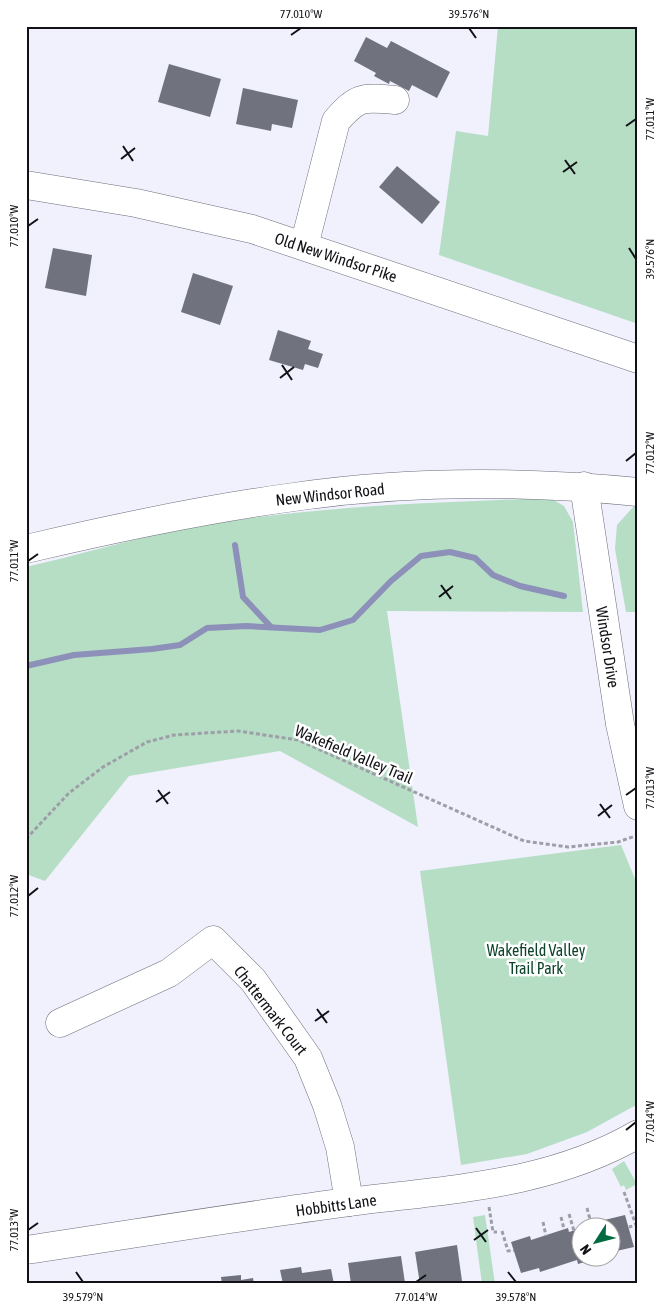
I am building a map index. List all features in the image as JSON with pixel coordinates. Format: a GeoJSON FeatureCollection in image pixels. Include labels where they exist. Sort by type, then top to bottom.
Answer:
{"type":"FeatureCollection","features":[{"type":"Feature","properties":{"kind":"street"},"geometry":{"type":"LineString","coordinates":[[304,246],[336,122],[345,109],[354,102],[375,98],[395,100]]}},
{"type":"Feature","properties":{"kind":"street","name":"Old New Windsor Pike"},"geometry":{"type":"LineString","coordinates":[[26,185],[86,193],[181,212],[252,229],[638,359]]}},
{"type":"Feature","properties":{"kind":"street","name":"New Windsor Road"},"geometry":{"type":"LineString","coordinates":[[26,549],[116,528],[295,496],[399,488],[546,484],[638,492]]}},
{"type":"Feature","properties":{"kind":"street","name":"Windsor Drive"},"geometry":{"type":"LineString","coordinates":[[584,486],[620,724],[638,806]]}},
{"type":"Feature","properties":{"kind":"street","name":"Chattermark Court"},"geometry":{"type":"LineString","coordinates":[[60,1023],[169,973],[213,940],[252,980],[308,1058],[328,1105],[340,1147],[349,1202]]}},
{"type":"Feature","properties":{"kind":"street","name":"Hobbitts Lane"},"geometry":{"type":"LineString","coordinates":[[26,1250],[349,1202],[464,1189],[540,1175],[583,1161],[638,1134]]}},
{"type":"Feature","properties":{"kind":"path","name":"Wakefield Valley Trail"},"geometry":{"type":"LineString","coordinates":[[26,839],[69,793],[103,767],[147,742],[174,735],[238,730],[298,740],[524,841],[568,846],[618,842],[638,835]]}},
{"type":"Feature","properties":{"kind":"path"},"geometry":{"type":"LineString","coordinates":[[624,1192],[636,1225],[629,1227]]}},
{"type":"Feature","properties":{"kind":"path"},"geometry":{"type":"LineString","coordinates":[[482,1208],[489,1207],[493,1232],[497,1232]]}},
{"type":"Feature","properties":{"kind":"path"},"geometry":{"type":"LineString","coordinates":[[587,1208],[590,1218]]}},
{"type":"Feature","properties":{"kind":"path"},"geometry":{"type":"LineString","coordinates":[[569,1214],[572,1224]]}},
{"type":"Feature","properties":{"kind":"path"},"geometry":{"type":"LineString","coordinates":[[561,1217],[564,1229]]}},
{"type":"Feature","properties":{"kind":"path"},"geometry":{"type":"LineString","coordinates":[[542,1222],[546,1236]]}},
{"type":"Feature","properties":{"kind":"path"},"geometry":{"type":"LineString","coordinates":[[502,1230],[508,1251],[514,1250]]}},
{"type":"Feature","properties":{"kind":"green space"},"geometry":{"type":"Polygon","coordinates":[[[498,26],[638,26],[638,324],[439,255],[456,131],[488,136],[498,26]]]}},
{"type":"Feature","properties":{"kind":"green space"},"geometry":{"type":"Polygon","coordinates":[[[550,498],[564,506],[573,522],[583,612],[387,611],[418,827],[280,751],[129,776],[45,881],[26,874],[26,567],[164,533],[229,521],[321,510],[550,498]]]}},
{"type":"Feature","properties":{"kind":"green space"},"geometry":{"type":"Polygon","coordinates":[[[634,506],[638,506],[638,612],[626,612],[615,549],[617,525],[634,506]]]}},
{"type":"Feature","properties":{"kind":"green space","name":"Wakefield Valley Trail Park"},"geometry":{"type":"Polygon","coordinates":[[[621,845],[638,886],[638,1104],[587,1132],[527,1154],[461,1165],[420,871],[621,845]]]}},
{"type":"Feature","properties":{"kind":"green space"},"geometry":{"type":"Polygon","coordinates":[[[624,1161],[637,1184],[626,1190],[624,1185],[621,1187],[612,1169],[624,1161]]]}},
{"type":"Feature","properties":{"kind":"green space"},"geometry":{"type":"Polygon","coordinates":[[[485,1215],[495,1284],[482,1284],[473,1217],[485,1215]]]}},
{"type":"Feature","properties":{"kind":"building"},"geometry":{"type":"Polygon","coordinates":[[[366,37],[387,48],[391,41],[450,72],[437,98],[412,85],[409,91],[390,81],[389,84],[374,76],[376,73],[354,61],[366,37]]]}},
{"type":"Feature","properties":{"kind":"building"},"geometry":{"type":"Polygon","coordinates":[[[169,64],[221,79],[210,117],[158,102],[169,64]]]}},
{"type":"Feature","properties":{"kind":"building"},"geometry":{"type":"Polygon","coordinates":[[[243,88],[298,100],[292,128],[272,124],[271,131],[236,124],[243,88]]]}},
{"type":"Feature","properties":{"kind":"building"},"geometry":{"type":"Polygon","coordinates":[[[397,166],[440,202],[422,224],[379,187],[397,166]]]}},
{"type":"Feature","properties":{"kind":"building"},"geometry":{"type":"Polygon","coordinates":[[[53,248],[92,255],[86,296],[45,288],[53,248]]]}},
{"type":"Feature","properties":{"kind":"building"},"geometry":{"type":"Polygon","coordinates":[[[193,273],[233,286],[220,325],[181,312],[193,273]]]}},
{"type":"Feature","properties":{"kind":"building"},"geometry":{"type":"Polygon","coordinates":[[[278,330],[311,341],[308,349],[323,354],[318,368],[305,364],[303,370],[269,360],[278,330]]]}},
{"type":"Feature","properties":{"kind":"building"},"geometry":{"type":"Polygon","coordinates":[[[625,1215],[634,1247],[622,1250],[622,1218],[613,1218],[625,1215]]]}},
{"type":"Feature","properties":{"kind":"building"},"geometry":{"type":"Polygon","coordinates":[[[568,1228],[569,1232],[572,1231],[572,1262],[540,1272],[539,1268],[521,1273],[511,1242],[530,1236],[531,1240],[568,1228]]]}},
{"type":"Feature","properties":{"kind":"building"},"geometry":{"type":"Polygon","coordinates":[[[457,1245],[462,1281],[420,1284],[415,1252],[457,1245]]]}},
{"type":"Feature","properties":{"kind":"building"},"geometry":{"type":"Polygon","coordinates":[[[401,1256],[405,1283],[351,1284],[348,1263],[401,1256]]]}},
{"type":"Feature","properties":{"kind":"building"},"geometry":{"type":"Polygon","coordinates":[[[301,1267],[302,1273],[331,1269],[334,1284],[283,1284],[280,1270],[301,1267]]]}},
{"type":"Feature","properties":{"kind":"building"},"geometry":{"type":"Polygon","coordinates":[[[241,1275],[241,1280],[253,1278],[254,1284],[222,1284],[221,1277],[241,1275]]]}},
{"type":"Feature","properties":{"kind":"waterway"},"geometry":{"type":"LineString","coordinates":[[235,545],[243,597],[271,627]]}},
{"type":"Feature","properties":{"kind":"waterway"},"geometry":{"type":"LineString","coordinates":[[26,666],[74,655],[180,645],[207,628],[246,626],[320,630],[353,620],[391,581],[421,556],[450,552],[475,558],[493,575],[520,586],[564,596]]}}]}
